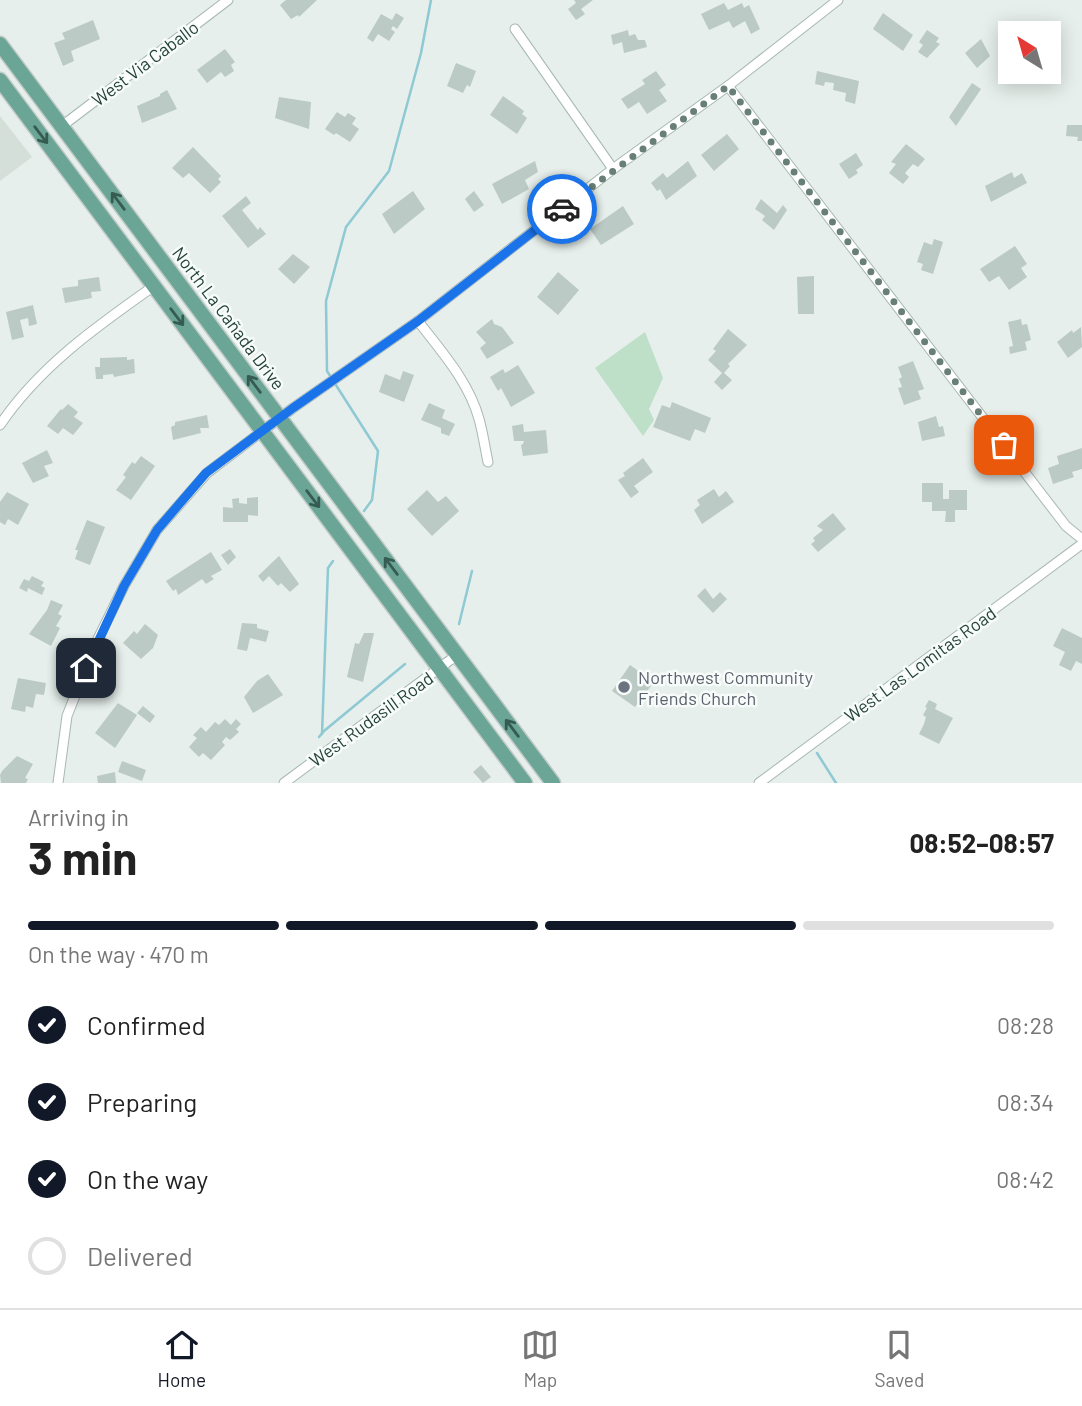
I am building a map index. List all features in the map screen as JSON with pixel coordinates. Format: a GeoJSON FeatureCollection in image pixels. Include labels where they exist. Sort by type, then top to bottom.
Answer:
{"type":"FeatureCollection","features":[{"type":"Feature","properties":{"kind":"main road","name":"North La Cañada Drive"},"geometry":{"type":"LineString","coordinates":[[0,44],[553,783]]}},
{"type":"Feature","properties":{"kind":"main road"},"geometry":{"type":"LineString","coordinates":[[0,80],[525,783]]}},
{"type":"Feature","properties":{"kind":"street","name":"West Via Caballo"},"geometry":{"type":"LineString","coordinates":[[62,126],[228,0]]}},
{"type":"Feature","properties":{"kind":"street"},"geometry":{"type":"LineString","coordinates":[[58,783],[67,716],[95,645],[124,586],[157,530],[206,473],[262,430],[418,321],[613,169],[728,86],[835,1]]}},
{"type":"Feature","properties":{"kind":"street"},"geometry":{"type":"LineString","coordinates":[[515,29],[613,169]]}},
{"type":"Feature","properties":{"kind":"street"},"geometry":{"type":"LineString","coordinates":[[728,86],[1066,526],[1082,539]]}},
{"type":"Feature","properties":{"kind":"street"},"geometry":{"type":"LineString","coordinates":[[0,425],[19,399],[56,360],[153,286]]}},
{"type":"Feature","properties":{"kind":"street"},"geometry":{"type":"LineString","coordinates":[[418,321],[455,370],[470,395],[479,417],[488,462]]}},
{"type":"Feature","properties":{"kind":"street","name":"West Las Lomitas Road"},"geometry":{"type":"LineString","coordinates":[[759,783],[1082,544]]}},
{"type":"Feature","properties":{"kind":"street","name":"West Rudasill Road"},"geometry":{"type":"LineString","coordinates":[[284,783],[457,655]]}},
{"type":"Feature","properties":{"kind":"shaded area"},"geometry":{"type":"Polygon","coordinates":[[[0,116],[32,157],[0,181],[0,116]]]}},
{"type":"Feature","properties":{"kind":"green space"},"geometry":{"type":"Polygon","coordinates":[[[645,332],[663,378],[649,409],[654,420],[643,436],[595,368],[645,332]]]}},
{"type":"Feature","properties":{"kind":"building"},"geometry":{"type":"Polygon","coordinates":[[[286,0],[317,0],[299,17],[298,15],[291,19],[280,5],[286,0]]]}},
{"type":"Feature","properties":{"kind":"building"},"geometry":{"type":"Polygon","coordinates":[[[574,0],[593,0],[581,9],[585,14],[576,20],[568,9],[576,3],[574,0]]]}},
{"type":"Feature","properties":{"kind":"building"},"geometry":{"type":"Polygon","coordinates":[[[724,3],[728,10],[742,3],[744,8],[749,5],[760,29],[751,34],[745,21],[733,28],[729,21],[709,30],[701,14],[724,3]]]}},
{"type":"Feature","properties":{"kind":"building"},"geometry":{"type":"Polygon","coordinates":[[[396,13],[404,18],[397,29],[393,26],[391,29],[395,32],[389,41],[378,34],[373,42],[367,38],[381,14],[392,20],[396,13]]]}},
{"type":"Feature","properties":{"kind":"building"},"geometry":{"type":"Polygon","coordinates":[[[883,13],[913,35],[903,51],[873,29],[883,13]]]}},
{"type":"Feature","properties":{"kind":"building"},"geometry":{"type":"Polygon","coordinates":[[[93,20],[100,39],[71,51],[74,61],[63,66],[54,43],[65,39],[62,33],[93,20]]]}},
{"type":"Feature","properties":{"kind":"building"},"geometry":{"type":"Polygon","coordinates":[[[628,30],[629,36],[635,34],[638,40],[645,40],[647,47],[624,53],[622,42],[613,45],[611,35],[628,30]]]}},
{"type":"Feature","properties":{"kind":"building"},"geometry":{"type":"Polygon","coordinates":[[[927,30],[939,38],[936,42],[940,44],[927,58],[918,52],[923,45],[919,42],[927,30]]]}},
{"type":"Feature","properties":{"kind":"building"},"geometry":{"type":"Polygon","coordinates":[[[981,39],[990,56],[977,68],[965,53],[981,39]]]}},
{"type":"Feature","properties":{"kind":"building"},"geometry":{"type":"Polygon","coordinates":[[[225,49],[235,62],[231,65],[234,71],[225,77],[221,72],[207,83],[197,70],[225,49]]]}},
{"type":"Feature","properties":{"kind":"building"},"geometry":{"type":"Polygon","coordinates":[[[456,63],[476,71],[470,87],[467,85],[463,93],[447,86],[456,63]]]}},
{"type":"Feature","properties":{"kind":"building"},"geometry":{"type":"Polygon","coordinates":[[[656,71],[666,85],[659,90],[667,101],[647,114],[639,102],[628,109],[621,99],[645,84],[642,80],[656,71]]]}},
{"type":"Feature","properties":{"kind":"building"},"geometry":{"type":"Polygon","coordinates":[[[817,71],[859,81],[855,104],[845,101],[846,93],[833,90],[834,83],[825,82],[824,86],[815,84],[817,71]]]}},
{"type":"Feature","properties":{"kind":"building"},"geometry":{"type":"Polygon","coordinates":[[[972,83],[981,89],[956,126],[949,117],[972,83]]]}},
{"type":"Feature","properties":{"kind":"building"},"geometry":{"type":"Polygon","coordinates":[[[167,90],[177,109],[142,123],[137,106],[167,90]]]}},
{"type":"Feature","properties":{"kind":"building"},"geometry":{"type":"Polygon","coordinates":[[[503,96],[524,111],[522,114],[527,118],[517,134],[490,115],[503,96]]]}},
{"type":"Feature","properties":{"kind":"building"},"geometry":{"type":"Polygon","coordinates":[[[279,97],[311,102],[309,129],[275,118],[279,97]]]}},
{"type":"Feature","properties":{"kind":"building"},"geometry":{"type":"Polygon","coordinates":[[[337,112],[345,117],[348,113],[356,118],[352,124],[359,129],[350,142],[325,129],[337,112]]]}},
{"type":"Feature","properties":{"kind":"building"},"geometry":{"type":"Polygon","coordinates":[[[1067,125],[1082,125],[1082,141],[1077,141],[1078,137],[1066,136],[1067,125]]]}},
{"type":"Feature","properties":{"kind":"building"},"geometry":{"type":"Polygon","coordinates":[[[727,134],[739,149],[714,171],[701,155],[727,134]]]}},
{"type":"Feature","properties":{"kind":"building"},"geometry":{"type":"Polygon","coordinates":[[[906,144],[925,159],[918,167],[913,164],[905,173],[909,177],[903,184],[889,173],[896,164],[891,162],[906,144]]]}},
{"type":"Feature","properties":{"kind":"building"},"geometry":{"type":"Polygon","coordinates":[[[193,147],[221,176],[218,179],[221,182],[210,193],[189,173],[183,178],[172,168],[193,147]]]}},
{"type":"Feature","properties":{"kind":"building"},"geometry":{"type":"Polygon","coordinates":[[[856,153],[863,165],[856,170],[858,173],[849,179],[839,164],[856,153]]]}},
{"type":"Feature","properties":{"kind":"building"},"geometry":{"type":"Polygon","coordinates":[[[535,161],[538,172],[525,180],[529,189],[502,204],[492,184],[535,161]]]}},
{"type":"Feature","properties":{"kind":"building"},"geometry":{"type":"Polygon","coordinates":[[[688,161],[697,176],[666,200],[660,189],[657,191],[651,183],[663,173],[667,178],[688,161]]]}},
{"type":"Feature","properties":{"kind":"building"},"geometry":{"type":"Polygon","coordinates":[[[1012,172],[1014,178],[1022,173],[1027,183],[991,202],[985,186],[1012,172]]]}},
{"type":"Feature","properties":{"kind":"building"},"geometry":{"type":"Polygon","coordinates":[[[413,191],[425,209],[394,234],[382,214],[413,191]]]}},
{"type":"Feature","properties":{"kind":"building"},"geometry":{"type":"Polygon","coordinates":[[[474,191],[484,205],[474,212],[465,199],[474,191]]]}},
{"type":"Feature","properties":{"kind":"building"},"geometry":{"type":"Polygon","coordinates":[[[246,196],[251,203],[242,210],[258,230],[260,227],[266,234],[248,248],[222,216],[246,196]]]}},
{"type":"Feature","properties":{"kind":"building"},"geometry":{"type":"Polygon","coordinates":[[[761,199],[777,213],[783,205],[787,210],[774,230],[762,220],[765,216],[755,209],[761,199]]]}},
{"type":"Feature","properties":{"kind":"building"},"geometry":{"type":"Polygon","coordinates":[[[623,206],[634,224],[601,245],[590,229],[623,206]]]}},
{"type":"Feature","properties":{"kind":"building"},"geometry":{"type":"Polygon","coordinates":[[[934,239],[943,242],[933,274],[921,270],[923,264],[917,262],[924,242],[932,245],[934,239]]]}},
{"type":"Feature","properties":{"kind":"building"},"geometry":{"type":"Polygon","coordinates":[[[1015,246],[1027,264],[1021,268],[1027,277],[1009,290],[999,276],[989,282],[980,269],[1015,246]]]}},
{"type":"Feature","properties":{"kind":"building"},"geometry":{"type":"Polygon","coordinates":[[[293,254],[310,267],[294,284],[278,269],[293,254]]]}},
{"type":"Feature","properties":{"kind":"building"},"geometry":{"type":"Polygon","coordinates":[[[558,272],[579,290],[558,315],[537,297],[558,272]]]}},
{"type":"Feature","properties":{"kind":"building"},"geometry":{"type":"Polygon","coordinates":[[[814,276],[814,314],[798,314],[797,277],[814,276]]]}},
{"type":"Feature","properties":{"kind":"building"},"geometry":{"type":"Polygon","coordinates":[[[99,277],[101,291],[91,292],[92,298],[65,303],[62,288],[78,286],[78,280],[99,277]]]}},
{"type":"Feature","properties":{"kind":"building"},"geometry":{"type":"Polygon","coordinates":[[[33,305],[37,324],[29,326],[28,318],[20,320],[24,337],[12,340],[6,312],[33,305]]]}},
{"type":"Feature","properties":{"kind":"building"},"geometry":{"type":"Polygon","coordinates":[[[492,319],[514,343],[487,359],[480,348],[486,343],[476,332],[492,319]]]}},
{"type":"Feature","properties":{"kind":"building"},"geometry":{"type":"Polygon","coordinates":[[[1021,319],[1022,325],[1027,324],[1031,340],[1025,342],[1027,350],[1010,354],[1009,347],[1013,346],[1008,322],[1021,319]]]}},
{"type":"Feature","properties":{"kind":"building"},"geometry":{"type":"Polygon","coordinates":[[[1081,327],[1082,347],[1068,358],[1057,342],[1072,330],[1073,333],[1081,327]]]}},
{"type":"Feature","properties":{"kind":"building"},"geometry":{"type":"Polygon","coordinates":[[[728,329],[747,345],[728,364],[730,366],[724,373],[732,380],[722,390],[714,382],[722,373],[708,360],[728,329]]]}},
{"type":"Feature","properties":{"kind":"building"},"geometry":{"type":"Polygon","coordinates":[[[127,357],[127,360],[134,359],[135,373],[114,377],[113,374],[103,375],[103,379],[96,379],[95,367],[100,367],[100,358],[127,357]]]}},
{"type":"Feature","properties":{"kind":"building"},"geometry":{"type":"Polygon","coordinates":[[[913,361],[924,389],[918,391],[921,399],[904,405],[898,388],[902,387],[899,379],[902,377],[898,367],[913,361]]]}},
{"type":"Feature","properties":{"kind":"building"},"geometry":{"type":"Polygon","coordinates":[[[518,365],[535,393],[511,407],[501,388],[498,391],[490,377],[503,369],[505,373],[518,365]]]}},
{"type":"Feature","properties":{"kind":"building"},"geometry":{"type":"Polygon","coordinates":[[[403,371],[414,375],[404,402],[379,392],[385,374],[400,380],[403,371]]]}},
{"type":"Feature","properties":{"kind":"building"},"geometry":{"type":"Polygon","coordinates":[[[672,402],[711,418],[705,433],[695,429],[690,441],[653,427],[662,405],[670,408],[672,402]]]}},
{"type":"Feature","properties":{"kind":"building"},"geometry":{"type":"Polygon","coordinates":[[[429,403],[445,410],[442,418],[455,424],[449,436],[441,433],[441,428],[421,420],[429,403]]]}},
{"type":"Feature","properties":{"kind":"building"},"geometry":{"type":"Polygon","coordinates":[[[68,404],[78,412],[74,417],[83,423],[73,435],[63,428],[58,434],[47,426],[68,404]]]}},
{"type":"Feature","properties":{"kind":"building"},"geometry":{"type":"Polygon","coordinates":[[[207,415],[209,428],[200,428],[201,433],[173,440],[171,427],[175,422],[207,415]]]}},
{"type":"Feature","properties":{"kind":"building"},"geometry":{"type":"Polygon","coordinates":[[[936,416],[939,427],[943,426],[945,436],[922,441],[918,422],[936,416]]]}},
{"type":"Feature","properties":{"kind":"building"},"geometry":{"type":"Polygon","coordinates":[[[523,424],[524,432],[546,430],[548,453],[523,456],[521,445],[524,441],[514,441],[512,426],[523,424]]]}},
{"type":"Feature","properties":{"kind":"building"},"geometry":{"type":"Polygon","coordinates":[[[1082,448],[1082,469],[1072,472],[1074,477],[1053,484],[1048,468],[1059,464],[1057,456],[1082,448]]]}},
{"type":"Feature","properties":{"kind":"building"},"geometry":{"type":"Polygon","coordinates":[[[47,450],[53,463],[44,466],[49,476],[33,483],[22,463],[47,450]]]}},
{"type":"Feature","properties":{"kind":"building"},"geometry":{"type":"Polygon","coordinates":[[[141,456],[155,466],[131,500],[116,490],[126,477],[123,475],[132,462],[135,464],[141,456]]]}},
{"type":"Feature","properties":{"kind":"building"},"geometry":{"type":"Polygon","coordinates":[[[643,458],[653,472],[634,486],[639,492],[631,498],[618,480],[643,458]]]}},
{"type":"Feature","properties":{"kind":"building"},"geometry":{"type":"Polygon","coordinates":[[[922,483],[943,483],[943,499],[949,499],[949,490],[967,490],[967,510],[955,510],[955,522],[945,522],[946,511],[932,511],[932,502],[922,502],[922,483]]]}},
{"type":"Feature","properties":{"kind":"building"},"geometry":{"type":"Polygon","coordinates":[[[714,489],[719,497],[726,491],[734,502],[702,524],[694,510],[700,505],[697,500],[714,489]]]}},
{"type":"Feature","properties":{"kind":"building"},"geometry":{"type":"Polygon","coordinates":[[[427,490],[438,502],[446,496],[459,511],[432,536],[407,509],[427,490]]]}},
{"type":"Feature","properties":{"kind":"building"},"geometry":{"type":"Polygon","coordinates":[[[7,492],[29,504],[18,525],[8,519],[5,525],[0,522],[0,502],[7,492]]]}},
{"type":"Feature","properties":{"kind":"building"},"geometry":{"type":"Polygon","coordinates":[[[258,497],[258,516],[248,515],[248,522],[223,522],[223,507],[233,508],[232,499],[239,498],[239,503],[247,504],[247,498],[258,497]]]}},
{"type":"Feature","properties":{"kind":"building"},"geometry":{"type":"Polygon","coordinates":[[[833,513],[846,529],[818,552],[811,544],[815,541],[813,538],[823,530],[817,526],[833,513]]]}},
{"type":"Feature","properties":{"kind":"building"},"geometry":{"type":"Polygon","coordinates":[[[87,520],[105,527],[90,565],[75,559],[78,550],[75,550],[87,520]]]}},
{"type":"Feature","properties":{"kind":"building"},"geometry":{"type":"Polygon","coordinates":[[[230,549],[236,557],[228,565],[221,555],[230,549]]]}},
{"type":"Feature","properties":{"kind":"building"},"geometry":{"type":"Polygon","coordinates":[[[211,552],[222,570],[211,576],[214,579],[206,584],[202,579],[178,595],[176,589],[173,591],[166,581],[211,552]]]}},
{"type":"Feature","properties":{"kind":"building"},"geometry":{"type":"Polygon","coordinates":[[[279,556],[299,584],[290,592],[281,583],[278,586],[269,576],[263,582],[258,576],[279,556]]]}},
{"type":"Feature","properties":{"kind":"building"},"geometry":{"type":"Polygon","coordinates":[[[32,576],[44,582],[41,586],[45,588],[42,595],[28,588],[27,592],[19,588],[24,579],[29,581],[32,576]]]}},
{"type":"Feature","properties":{"kind":"building"},"geometry":{"type":"Polygon","coordinates":[[[705,588],[713,599],[720,592],[727,599],[713,613],[697,596],[705,588]]]}},
{"type":"Feature","properties":{"kind":"building"},"geometry":{"type":"Polygon","coordinates":[[[51,600],[63,605],[58,614],[62,616],[56,626],[60,628],[51,646],[29,634],[51,600]]]}},
{"type":"Feature","properties":{"kind":"building"},"geometry":{"type":"Polygon","coordinates":[[[242,623],[257,624],[257,628],[269,631],[266,642],[250,638],[247,651],[237,649],[242,623]]]}},
{"type":"Feature","properties":{"kind":"building"},"geometry":{"type":"Polygon","coordinates":[[[145,624],[158,635],[153,648],[141,659],[123,643],[134,631],[137,634],[145,624]]]}},
{"type":"Feature","properties":{"kind":"building"},"geometry":{"type":"Polygon","coordinates":[[[1062,628],[1082,638],[1082,664],[1076,661],[1071,671],[1059,665],[1065,652],[1053,646],[1062,628]]]}},
{"type":"Feature","properties":{"kind":"building"},"geometry":{"type":"Polygon","coordinates":[[[364,633],[374,633],[363,682],[347,677],[355,643],[359,644],[364,633]]]}},
{"type":"Feature","properties":{"kind":"building"},"geometry":{"type":"Polygon","coordinates":[[[630,665],[654,682],[635,707],[612,691],[630,665]]]}},
{"type":"Feature","properties":{"kind":"building"},"geometry":{"type":"Polygon","coordinates":[[[268,674],[283,695],[253,713],[244,697],[257,681],[268,674]]]}},
{"type":"Feature","properties":{"kind":"building"},"geometry":{"type":"Polygon","coordinates":[[[18,678],[46,683],[44,695],[36,694],[33,708],[26,706],[25,712],[11,709],[18,678]]]}},
{"type":"Feature","properties":{"kind":"building"},"geometry":{"type":"Polygon","coordinates":[[[929,700],[937,704],[935,709],[953,718],[939,744],[919,734],[929,700]]]}},
{"type":"Feature","properties":{"kind":"building"},"geometry":{"type":"Polygon","coordinates":[[[118,703],[137,715],[115,748],[95,733],[118,703]]]}},
{"type":"Feature","properties":{"kind":"building"},"geometry":{"type":"Polygon","coordinates":[[[143,706],[155,716],[150,723],[137,713],[143,706]]]}},
{"type":"Feature","properties":{"kind":"building"},"geometry":{"type":"Polygon","coordinates":[[[225,719],[231,725],[236,719],[241,724],[236,729],[239,732],[230,740],[226,737],[222,742],[225,745],[211,760],[203,753],[199,757],[189,747],[197,738],[193,735],[201,727],[206,732],[215,722],[219,725],[225,719]]]}},
{"type":"Feature","properties":{"kind":"building"},"geometry":{"type":"Polygon","coordinates":[[[17,756],[33,764],[25,778],[28,779],[26,783],[1,783],[2,771],[17,756]]]}},
{"type":"Feature","properties":{"kind":"building"},"geometry":{"type":"Polygon","coordinates":[[[122,761],[146,770],[142,781],[118,772],[122,761]]]}},
{"type":"Feature","properties":{"kind":"building"},"geometry":{"type":"Polygon","coordinates":[[[481,765],[491,777],[483,783],[473,772],[481,765]]]}},
{"type":"Feature","properties":{"kind":"building"},"geometry":{"type":"Polygon","coordinates":[[[115,772],[116,783],[98,783],[97,776],[115,772]]]}},
{"type":"Feature","properties":{"kind":"waterway"},"geometry":{"type":"LineString","coordinates":[[364,511],[372,500],[378,451],[327,371],[326,301],[346,227],[389,171],[421,53],[431,0]]}},
{"type":"Feature","properties":{"kind":"waterway"},"geometry":{"type":"LineString","coordinates":[[322,734],[328,568],[333,561]]}},
{"type":"Feature","properties":{"kind":"waterway"},"geometry":{"type":"LineString","coordinates":[[459,624],[472,571]]}},
{"type":"Feature","properties":{"kind":"waterway"},"geometry":{"type":"LineString","coordinates":[[319,737],[405,664]]}},
{"type":"Feature","properties":{"kind":"waterway"},"geometry":{"type":"LineString","coordinates":[[817,753],[836,783]]}},
{"type":"Feature","properties":{"kind":"way so far"},"geometry":{"type":"LineString","coordinates":[[562,209],[728,86],[1004,445]]}},
{"type":"Feature","properties":{"kind":"place","name":"Northwest Community Friends Church"},"geometry":{"type":"Point","coordinates":[624,687]}},
{"type":"Feature","properties":{"kind":"route"},"geometry":{"type":"LineString","coordinates":[[86,668],[124,586],[157,530],[206,473],[262,430],[418,321],[562,209]]}}]}
